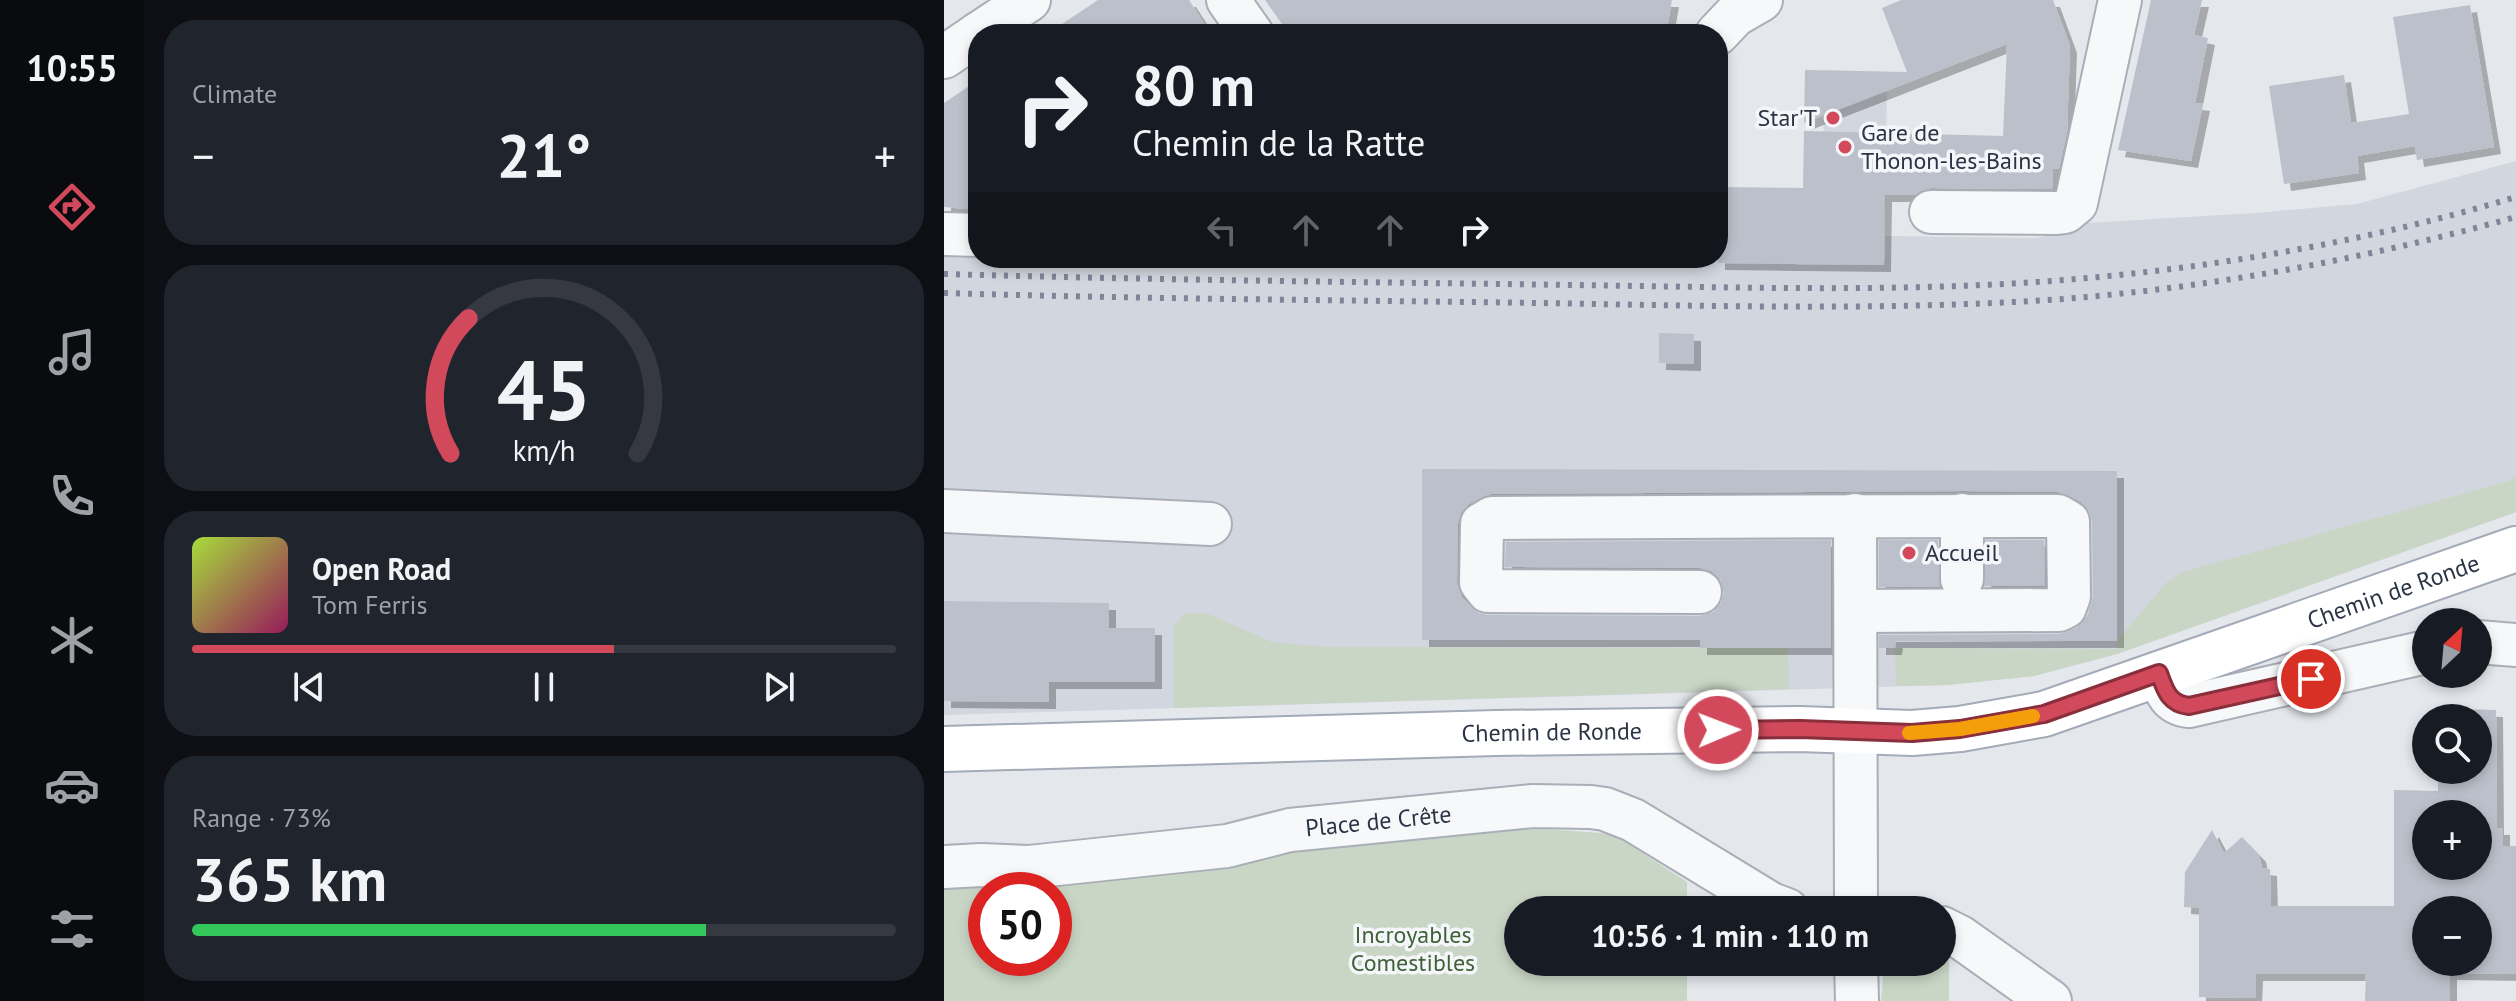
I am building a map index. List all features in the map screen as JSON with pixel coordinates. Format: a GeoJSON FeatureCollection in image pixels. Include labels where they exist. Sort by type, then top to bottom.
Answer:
{"type":"FeatureCollection","features":[{"type":"Feature","properties":{"kind":"main road","name":"Chemin de Ronde"},"geometry":{"type":"LineString","coordinates":[[944,749],[1496,733],[1800,729],[1912,733],[1960,729],[2044,714],[2516,549]]}},
{"type":"Feature","properties":{"kind":"street"},"geometry":{"type":"LineString","coordinates":[[993,24],[1029,0]]}},
{"type":"Feature","properties":{"kind":"street"},"geometry":{"type":"LineString","coordinates":[[1228,0],[1245,24]]}},
{"type":"Feature","properties":{"kind":"street"},"geometry":{"type":"LineString","coordinates":[[1931,212],[2057,213],[2071,208],[2079,196],[2120,0]]}},
{"type":"Feature","properties":{"kind":"street"},"geometry":{"type":"LineString","coordinates":[[944,57],[968,41]]}},
{"type":"Feature","properties":{"kind":"street"},"geometry":{"type":"LineString","coordinates":[[944,234],[968,235]]}},
{"type":"Feature","properties":{"kind":"street"},"geometry":{"type":"LineString","coordinates":[[944,511],[1210,524]]}},
{"type":"Feature","properties":{"kind":"street"},"geometry":{"type":"LineString","coordinates":[[1855,515],[1856,896]]}},
{"type":"Feature","properties":{"kind":"street"},"geometry":{"type":"LineString","coordinates":[[1962,515],[1962,579]]}},
{"type":"Feature","properties":{"kind":"street"},"geometry":{"type":"LineString","coordinates":[[1700,592],[1488,591],[1481,582],[1482,524],[1492,518],[1962,515],[2058,516],[2066,519],[2069,526],[2069,596],[2065,607],[2053,612],[1856,611]]}},
{"type":"Feature","properties":{"kind":"street"},"geometry":{"type":"LineString","coordinates":[[2492,643],[2516,645]]}},
{"type":"Feature","properties":{"kind":"street"},"geometry":{"type":"LineString","coordinates":[[2159,673],[2171,699],[2189,706],[2412,655]]}},
{"type":"Feature","properties":{"kind":"street","name":"Place de Crête"},"geometry":{"type":"LineString","coordinates":[[944,867],[1029,867],[1227,846],[1290,830],[1533,806],[1591,807],[1633,820],[1758,896]]}},
{"type":"Feature","properties":{"kind":"street"},"geometry":{"type":"LineString","coordinates":[[1956,935],[2050,1001]]}},
{"type":"Feature","properties":{"kind":"street"},"geometry":{"type":"LineString","coordinates":[[1856,976],[1857,1001]]}},
{"type":"Feature","properties":{"kind":"shaded area"},"geometry":{"type":"Polygon","coordinates":[[[1824,70],[1887,72],[1885,236],[2032,238],[2050,233],[2054,225],[2357,204],[2516,161],[2516,512],[2117,654],[2034,676],[1947,685],[944,715],[944,251],[968,252],[968,268],[1728,268],[1728,253],[1823,205],[1824,70]]]}},
{"type":"Feature","properties":{"kind":"green space"},"geometry":{"type":"Polygon","coordinates":[[[2516,477],[2516,512],[2117,654],[2034,676],[1947,685],[1896,686],[1895,648],[2117,649],[2117,641],[2167,582],[2183,572],[2516,477]]]}},
{"type":"Feature","properties":{"kind":"green space"},"geometry":{"type":"Polygon","coordinates":[[[1184,613],[1206,613],[1272,642],[1324,647],[1788,648],[1789,689],[1174,708],[1174,626],[1184,613]]]}},
{"type":"Feature","properties":{"kind":"green space","name":"Incroyables Comestibles"},"geometry":{"type":"Polygon","coordinates":[[[1543,829],[1616,836],[1687,882],[1687,896],[1504,896],[1504,976],[1687,976],[1687,1001],[944,1001],[944,888],[968,886],[968,976],[1072,976],[1072,875],[1497,831],[1543,829]]]}},
{"type":"Feature","properties":{"kind":"green space"},"geometry":{"type":"Polygon","coordinates":[[[1949,976],[1949,1001],[1881,1001],[1883,977],[1949,976]]]}},
{"type":"Feature","properties":{"kind":"building"},"geometry":{"type":"Polygon","coordinates":[[[1098,0],[1189,0],[1205,24],[1062,24],[1098,0]]]}},
{"type":"Feature","properties":{"kind":"building"},"geometry":{"type":"Polygon","coordinates":[[[1265,0],[1672,0],[1668,24],[1282,24],[1265,0]]]}},
{"type":"Feature","properties":{"kind":"building"},"geometry":{"type":"Polygon","coordinates":[[[1901,0],[2053,0],[2070,46],[2067,132],[2059,168],[2053,169],[2052,189],[1931,188],[1915,195],[1885,195],[1884,265],[1728,263],[1728,187],[1803,188],[1804,131],[2003,136],[2007,44],[1804,123],[1805,70],[1907,72],[1882,8],[1901,0]]]}},
{"type":"Feature","properties":{"kind":"building"},"geometry":{"type":"Polygon","coordinates":[[[2151,0],[2202,0],[2194,35],[2208,38],[2195,103],[2203,104],[2191,161],[2118,150],[2151,0]]]}},
{"type":"Feature","properties":{"kind":"building"},"geometry":{"type":"Polygon","coordinates":[[[2470,5],[2494,147],[2417,160],[2415,146],[2357,156],[2359,173],[2284,184],[2269,86],[2344,75],[2351,123],[2409,114],[2393,17],[2470,5]]]}},
{"type":"Feature","properties":{"kind":"building"},"geometry":{"type":"Polygon","coordinates":[[[968,87],[968,209],[944,207],[944,103],[968,87]]]}},
{"type":"Feature","properties":{"kind":"building"},"geometry":{"type":"Polygon","coordinates":[[[1659,333],[1694,334],[1694,364],[1659,363],[1659,333]]]}},
{"type":"Feature","properties":{"kind":"building"},"geometry":{"type":"Polygon","coordinates":[[[1422,469],[2117,471],[2117,641],[1896,641],[1895,648],[1879,648],[1879,635],[2060,634],[2076,628],[2088,615],[2093,596],[2092,522],[2089,511],[2081,502],[2058,492],[1963,491],[1491,494],[1469,504],[1461,513],[1458,524],[1457,583],[1462,597],[1478,613],[1700,616],[1713,612],[1721,603],[1724,593],[1720,579],[1711,571],[1700,568],[1505,567],[1506,542],[1831,540],[1831,648],[1700,648],[1700,640],[1422,640],[1422,469]]]}},
{"type":"Feature","properties":{"kind":"building"},"geometry":{"type":"Polygon","coordinates":[[[1879,540],[1938,540],[1940,587],[1879,587],[1879,540]]]}},
{"type":"Feature","properties":{"kind":"building"},"geometry":{"type":"Polygon","coordinates":[[[1986,540],[2044,540],[2045,586],[1984,586],[1986,540]]]}},
{"type":"Feature","properties":{"kind":"building"},"geometry":{"type":"Polygon","coordinates":[[[944,601],[1109,603],[1109,628],[1155,628],[1155,682],[1049,682],[1049,702],[944,701],[944,601]]]}},
{"type":"Feature","properties":{"kind":"building"},"geometry":{"type":"Polygon","coordinates":[[[2492,710],[2496,710],[2497,828],[2503,828],[2503,846],[2516,846],[2516,974],[2492,974],[2492,896],[2412,896],[2412,976],[2450,976],[2450,1001],[2365,1001],[2366,974],[2256,974],[2255,998],[2199,997],[2199,908],[2184,907],[2185,872],[2212,830],[2224,853],[2242,837],[2259,855],[2262,868],[2270,869],[2271,906],[2394,906],[2394,790],[2438,791],[2438,784],[2492,784],[2492,710]]]}},
{"type":"Feature","properties":{"kind":"railway"},"geometry":{"type":"LineString","coordinates":[[944,274],[1756,288],[1941,287],[2121,275],[2235,260],[2405,227],[2516,197]]}},
{"type":"Feature","properties":{"kind":"railway"},"geometry":{"type":"LineString","coordinates":[[944,293],[1736,306],[1998,303],[2120,294],[2235,279],[2348,258],[2516,217]]}},
{"type":"Feature","properties":{"kind":"slow traffic"},"geometry":{"type":"LineString","coordinates":[[1909,733],[1960,729],[2033,716]]}},
{"type":"Feature","properties":{"kind":"place","name":"Star'T"},"geometry":{"type":"Point","coordinates":[1833,118]}},
{"type":"Feature","properties":{"kind":"place","name":"Gare de Thonon-les-Bains"},"geometry":{"type":"Point","coordinates":[1845,147]}},
{"type":"Feature","properties":{"kind":"place","name":"Accueil"},"geometry":{"type":"Point","coordinates":[1909,553]}},
{"type":"Feature","properties":{"kind":"route"},"geometry":{"type":"LineString","coordinates":[[1718,730],[1941,731],[2044,714],[2159,673],[2171,699],[2189,706],[2311,679]]}}]}
